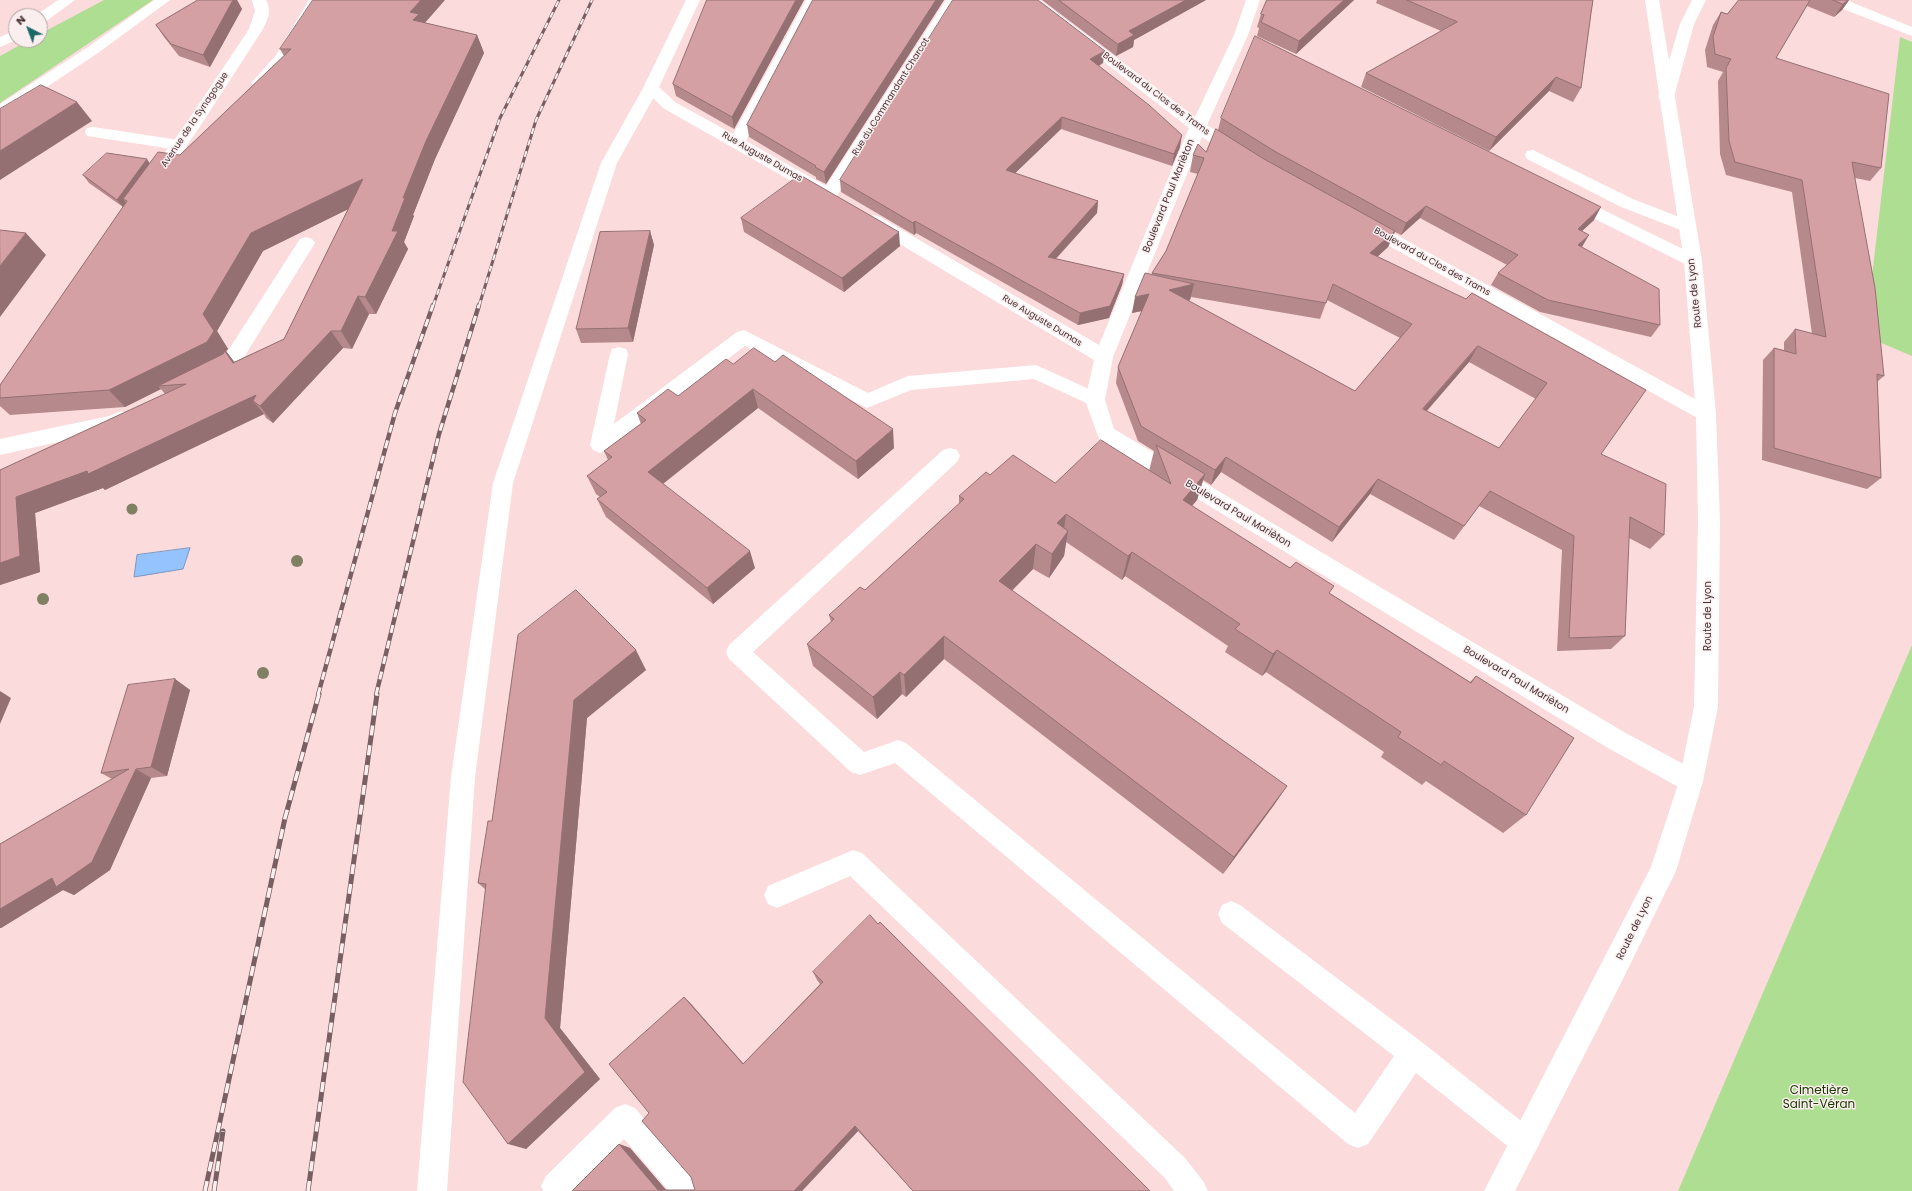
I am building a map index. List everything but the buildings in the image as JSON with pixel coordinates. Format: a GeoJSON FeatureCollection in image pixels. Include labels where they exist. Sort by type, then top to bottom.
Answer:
{"type":"FeatureCollection","features":[{"type":"Feature","properties":{"kind":"street"},"geometry":{"type":"LineString","coordinates":[[48,14],[68,0]]}},
{"type":"Feature","properties":{"kind":"street"},"geometry":{"type":"LineString","coordinates":[[0,111],[93,50],[163,0]]}},
{"type":"Feature","properties":{"kind":"street","name":"Avenue de la Synagogue"},"geometry":{"type":"LineString","coordinates":[[147,189],[181,142],[256,29],[262,17],[263,7],[259,0]]}},
{"type":"Feature","properties":{"kind":"street"},"geometry":{"type":"LineString","coordinates":[[248,96],[282,58],[316,0]]}},
{"type":"Feature","properties":{"kind":"street"},"geometry":{"type":"LineString","coordinates":[[432,1191],[463,777],[503,483],[608,163],[652,88],[692,0]]}},
{"type":"Feature","properties":{"kind":"street"},"geometry":{"type":"LineString","coordinates":[[737,142],[813,0]]}},
{"type":"Feature","properties":{"kind":"street","name":"Rue du Commandant Charcot"},"geometry":{"type":"LineString","coordinates":[[836,199],[953,0]]}},
{"type":"Feature","properties":{"kind":"street","name":"Boulevard du Clos des Trams"},"geometry":{"type":"LineString","coordinates":[[1031,0],[1198,127],[1254,162]]}},
{"type":"Feature","properties":{"kind":"street","name":"Boulevard Paul Marièton"},"geometry":{"type":"LineString","coordinates":[[1253,0],[1248,38],[1198,127],[1104,357],[1095,400],[1106,434],[1609,736],[1691,781]]}},
{"type":"Feature","properties":{"kind":"street","name":"Route de Lyon"},"geometry":{"type":"LineString","coordinates":[[1499,1191],[1663,871],[1691,781],[1706,707],[1709,521],[1706,414],[1692,261],[1652,0]]}},
{"type":"Feature","properties":{"kind":"street"},"geometry":{"type":"LineString","coordinates":[[1666,97],[1687,24],[1699,0]]}},
{"type":"Feature","properties":{"kind":"street"},"geometry":{"type":"LineString","coordinates":[[1834,0],[1912,32]]}},
{"type":"Feature","properties":{"kind":"street","name":"Rue Auguste Dumas"},"geometry":{"type":"LineString","coordinates":[[652,88],[669,105],[836,199]]}},
{"type":"Feature","properties":{"kind":"street"},"geometry":{"type":"LineString","coordinates":[[93,132],[181,142],[205,134]]}},
{"type":"Feature","properties":{"kind":"street"},"geometry":{"type":"LineString","coordinates":[[1533,155],[1627,203],[1686,226]]}},
{"type":"Feature","properties":{"kind":"street"},"geometry":{"type":"LineString","coordinates":[[1558,194],[1692,261]]}},
{"type":"Feature","properties":{"kind":"street","name":"Rue Auguste Dumas"},"geometry":{"type":"LineString","coordinates":[[863,215],[1104,357]]}},
{"type":"Feature","properties":{"kind":"street","name":"Boulevard du Clos des Trams"},"geometry":{"type":"LineString","coordinates":[[1348,216],[1706,414]]}},
{"type":"Feature","properties":{"kind":"street"},"geometry":{"type":"LineString","coordinates":[[196,382],[229,365],[306,243]]}},
{"type":"Feature","properties":{"kind":"street"},"geometry":{"type":"LineString","coordinates":[[619,354],[600,446],[744,337],[867,401],[908,383],[1036,372],[1095,400]]}},
{"type":"Feature","properties":{"kind":"street"},"geometry":{"type":"LineString","coordinates":[[0,447],[114,423],[134,412]]}},
{"type":"Feature","properties":{"kind":"street"},"geometry":{"type":"LineString","coordinates":[[950,456],[737,652],[860,764],[898,751],[1358,1134],[1413,1053]]}},
{"type":"Feature","properties":{"kind":"street"},"geometry":{"type":"LineString","coordinates":[[777,895],[853,862],[1175,1168],[1193,1191]]}},
{"type":"Feature","properties":{"kind":"street"},"geometry":{"type":"LineString","coordinates":[[1231,914],[1413,1053],[1525,1142]]}},
{"type":"Feature","properties":{"kind":"street"},"geometry":{"type":"LineString","coordinates":[[556,1186],[625,1118],[688,1191]]}},
{"type":"Feature","properties":{"kind":"green space"},"geometry":{"type":"Polygon","coordinates":[[[104,0],[153,0],[0,103],[0,56],[14,48],[48,48],[48,30],[104,0]]]}},
{"type":"Feature","properties":{"kind":"green space"},"geometry":{"type":"Polygon","coordinates":[[[1900,37],[1912,42],[1912,356],[1865,336],[1900,37]]]}},
{"type":"Feature","properties":{"kind":"green space","name":"Cimetière Saint-Véran"},"geometry":{"type":"Polygon","coordinates":[[[1912,645],[1912,1191],[1678,1191],[1912,645]]]}},
{"type":"Feature","properties":{"kind":"water"},"geometry":{"type":"Polygon","coordinates":[[[190,548],[183,569],[134,577],[137,555],[190,548]]]}},
{"type":"Feature","properties":{"kind":"railway"},"geometry":{"type":"LineString","coordinates":[[433,306],[500,118],[559,0]]}},
{"type":"Feature","properties":{"kind":"railway"},"geometry":{"type":"LineString","coordinates":[[479,306],[536,120],[592,0]]}},
{"type":"Feature","properties":{"kind":"railway"},"geometry":{"type":"LineString","coordinates":[[318,695],[395,413],[433,305]]}},
{"type":"Feature","properties":{"kind":"railway"},"geometry":{"type":"LineString","coordinates":[[376,695],[439,434],[479,305]]}},
{"type":"Feature","properties":{"kind":"railway"},"geometry":{"type":"LineString","coordinates":[[205,1191],[285,818],[319,694]]}},
{"type":"Feature","properties":{"kind":"railway"},"geometry":{"type":"LineString","coordinates":[[308,1191],[377,694]]}},
{"type":"Feature","properties":{"kind":"railway"},"geometry":{"type":"LineString","coordinates":[[214,1191],[223,1131]]}}]}
